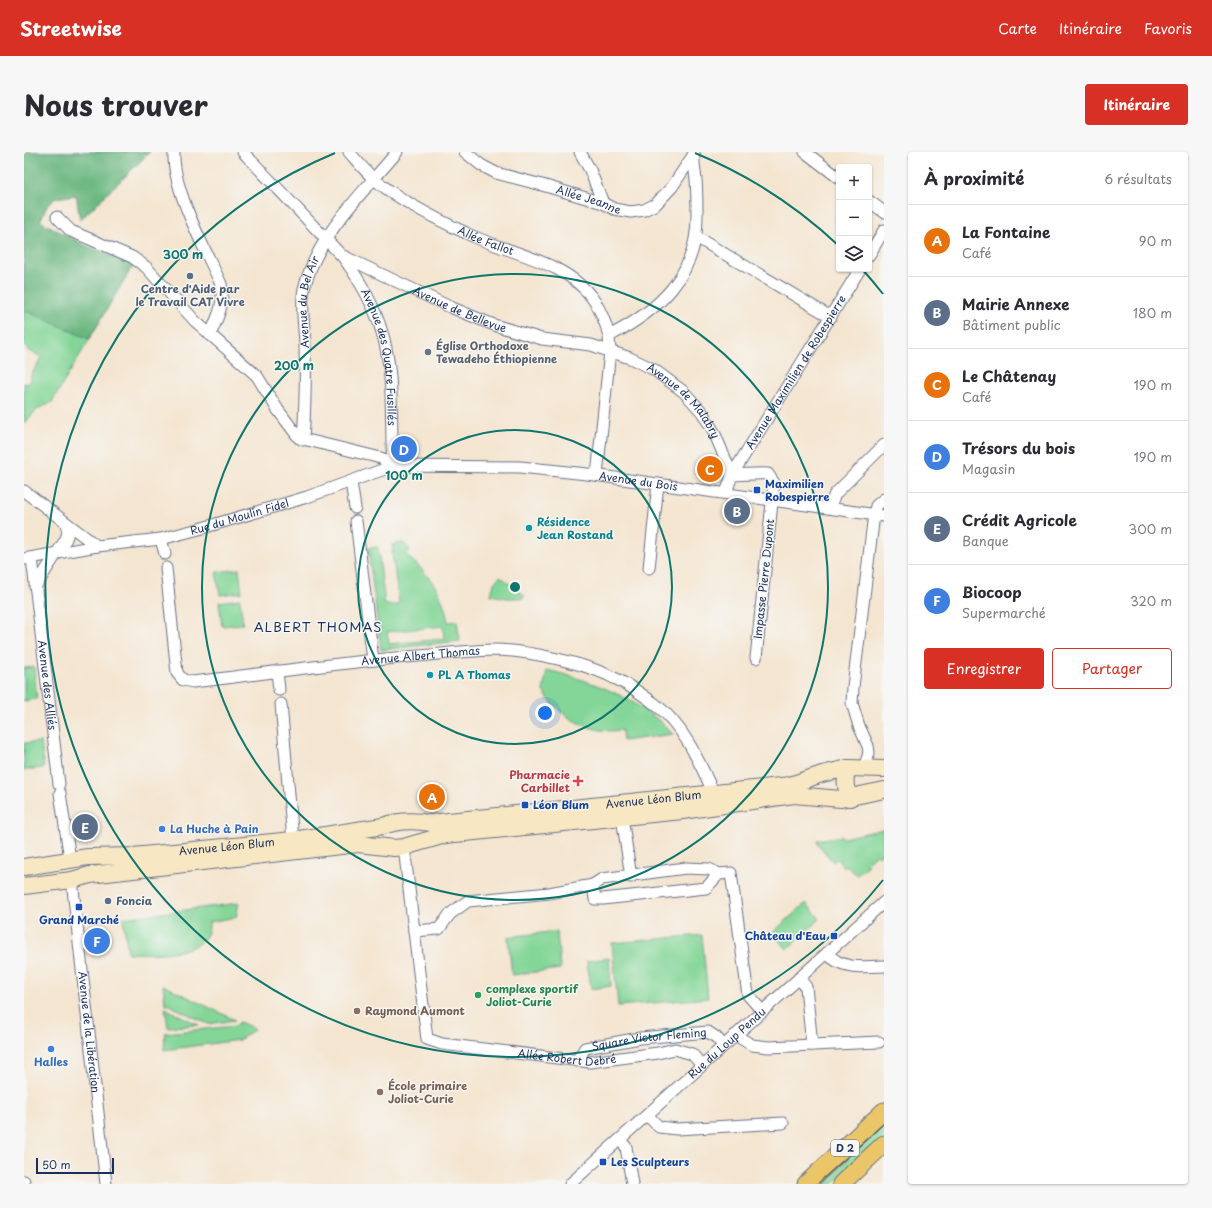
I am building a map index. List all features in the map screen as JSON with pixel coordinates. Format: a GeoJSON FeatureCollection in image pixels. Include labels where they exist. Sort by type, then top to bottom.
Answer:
{"type":"FeatureCollection","features":[{"type":"Feature","properties":{"kind":"main road","name":"Avenue Léon Blum"},"geometry":{"type":"LineString","coordinates":[[24,867],[70,859],[133,856],[293,840],[383,826],[393,822],[430,823],[714,794],[790,785],[822,774],[856,768],[884,769]]}},
{"type":"Feature","properties":{"kind":"main road"},"geometry":{"type":"LineString","coordinates":[[850,798],[845,788],[845,780],[856,768]]}},
{"type":"Feature","properties":{"kind":"main road","name":"Avenue Léon Blum"},"geometry":{"type":"LineString","coordinates":[[24,886],[72,880],[90,875],[227,858],[358,844],[404,847],[414,846],[422,841],[445,835],[622,817],[794,795],[841,799],[884,790]]}},
{"type":"Feature","properties":{"kind":"main road"},"geometry":{"type":"LineString","coordinates":[[421,822],[422,841]]}},
{"type":"Feature","properties":{"kind":"main road"},"geometry":{"type":"LineString","coordinates":[[383,826],[384,846]]}},
{"type":"Feature","properties":{"kind":"main road"},"geometry":{"type":"LineString","coordinates":[[70,859],[72,880]]}},
{"type":"Feature","properties":{"kind":"main road","name":"D 2"},"geometry":{"type":"LineString","coordinates":[[806,1184],[884,1111]]}},
{"type":"Feature","properties":{"kind":"main road","name":"D 2"},"geometry":{"type":"LineString","coordinates":[[841,1184],[884,1144]]}},
{"type":"Feature","properties":{"kind":"street"},"geometry":{"type":"LineString","coordinates":[[174,152],[173,162],[186,205],[222,288],[223,300],[210,335]]}},
{"type":"Feature","properties":{"kind":"street","name":"Avenue de Bellevue"},"geometry":{"type":"LineString","coordinates":[[243,152],[341,256],[443,304],[494,325],[542,339],[591,345],[610,351]]}},
{"type":"Feature","properties":{"kind":"street","name":"Allée Fallot"},"geometry":{"type":"LineString","coordinates":[[349,152],[375,179],[408,202],[486,243],[544,264],[575,280],[596,303],[603,316],[609,336]]}},
{"type":"Feature","properties":{"kind":"street","name":"Avenue du Bel Air"},"geometry":{"type":"LineString","coordinates":[[303,440],[305,347],[303,306],[304,290],[312,266],[325,239],[397,152]]}},
{"type":"Feature","properties":{"kind":"street","name":"Allée Jeanne"},"geometry":{"type":"LineString","coordinates":[[465,152],[485,168],[496,174],[603,203],[614,209],[630,212],[650,208],[672,187],[694,153]]}},
{"type":"Feature","properties":{"kind":"street"},"geometry":{"type":"LineString","coordinates":[[580,152],[590,170],[603,203]]}},
{"type":"Feature","properties":{"kind":"street"},"geometry":{"type":"LineString","coordinates":[[805,152],[836,176]]}},
{"type":"Feature","properties":{"kind":"street"},"geometry":{"type":"LineString","coordinates":[[597,475],[610,351],[609,336],[646,315],[669,293],[682,273],[696,237],[694,153]]}},
{"type":"Feature","properties":{"kind":"street"},"geometry":{"type":"LineString","coordinates":[[872,203],[884,212]]}},
{"type":"Feature","properties":{"kind":"street"},"geometry":{"type":"LineString","coordinates":[[57,217],[71,231],[132,257],[146,267],[210,335],[257,376],[292,430],[303,440],[381,458],[393,466]]}},
{"type":"Feature","properties":{"kind":"street"},"geometry":{"type":"LineString","coordinates":[[872,249],[884,230]]}},
{"type":"Feature","properties":{"kind":"street"},"geometry":{"type":"LineString","coordinates":[[696,237],[831,317]]}},
{"type":"Feature","properties":{"kind":"street","name":"Avenue des Quatre Fusillés"},"geometry":{"type":"LineString","coordinates":[[341,256],[358,278],[382,330],[388,372],[393,466]]}},
{"type":"Feature","properties":{"kind":"street","name":"Avenue Maximilien de Robespierre"},"geometry":{"type":"LineString","coordinates":[[726,493],[732,475],[858,272]]}},
{"type":"Feature","properties":{"kind":"street","name":"Avenue de Malabry"},"geometry":{"type":"LineString","coordinates":[[610,351],[630,358],[653,369],[693,401],[702,412],[714,432],[732,475]]}},
{"type":"Feature","properties":{"kind":"street"},"geometry":{"type":"LineString","coordinates":[[829,508],[835,494],[884,445]]}},
{"type":"Feature","properties":{"kind":"street","name":"Rue du Moulin Fidel"},"geometry":{"type":"LineString","coordinates":[[28,558],[97,546],[161,538],[254,513],[351,482],[393,466],[415,465]]}},
{"type":"Feature","properties":{"kind":"street","name":"Avenue du Bois"},"geometry":{"type":"LineString","coordinates":[[415,465],[520,467],[597,475],[879,515]]}},
{"type":"Feature","properties":{"kind":"street","name":"Impasse Pierre Dupont"},"geometry":{"type":"LineString","coordinates":[[732,475],[746,475],[755,473],[768,474],[774,483],[756,658]]}},
{"type":"Feature","properties":{"kind":"street"},"geometry":{"type":"LineString","coordinates":[[351,482],[355,508]]}},
{"type":"Feature","properties":{"kind":"street"},"geometry":{"type":"LineString","coordinates":[[649,568],[658,484]]}},
{"type":"Feature","properties":{"kind":"street"},"geometry":{"type":"LineString","coordinates":[[24,491],[97,546]]}},
{"type":"Feature","properties":{"kind":"street"},"geometry":{"type":"LineString","coordinates":[[856,768],[869,753],[868,746],[859,726],[852,703],[879,515],[876,506],[884,498]]}},
{"type":"Feature","properties":{"kind":"street"},"geometry":{"type":"LineString","coordinates":[[356,521],[373,660]]}},
{"type":"Feature","properties":{"kind":"street"},"geometry":{"type":"LineString","coordinates":[[35,587],[58,553],[68,532],[66,524]]}},
{"type":"Feature","properties":{"kind":"street"},"geometry":{"type":"LineString","coordinates":[[161,538],[165,554]]}},
{"type":"Feature","properties":{"kind":"street","name":"Avenue des Alliés"},"geometry":{"type":"LineString","coordinates":[[28,558],[35,587],[70,859]]}},
{"type":"Feature","properties":{"kind":"street","name":"Avenue Albert Thomas"},"geometry":{"type":"LineString","coordinates":[[166,568],[177,673],[183,680],[193,682],[373,660],[497,650],[536,655],[584,667],[614,678],[656,704],[682,732],[700,762],[714,794]]}},
{"type":"Feature","properties":{"kind":"street"},"geometry":{"type":"LineString","coordinates":[[276,672],[279,690]]}},
{"type":"Feature","properties":{"kind":"street"},"geometry":{"type":"LineString","coordinates":[[281,704],[293,840]]}},
{"type":"Feature","properties":{"kind":"street"},"geometry":{"type":"LineString","coordinates":[[622,817],[631,876]]}},
{"type":"Feature","properties":{"kind":"street"},"geometry":{"type":"LineString","coordinates":[[404,847],[414,931],[439,929],[450,914],[468,901],[550,893],[593,885],[602,879],[686,868],[709,869],[719,874],[730,873],[748,995],[762,1011]]}},
{"type":"Feature","properties":{"kind":"street"},"geometry":{"type":"LineString","coordinates":[[593,885],[595,898],[603,899],[706,888],[719,874]]}},
{"type":"Feature","properties":{"kind":"street","name":"Avenue de la Libération"},"geometry":{"type":"LineString","coordinates":[[72,880],[106,1184]]}},
{"type":"Feature","properties":{"kind":"street","name":"Rue du Loup Pendu"},"geometry":{"type":"LineString","coordinates":[[570,1184],[648,1116],[701,1064],[724,1046],[884,902]]}},
{"type":"Feature","properties":{"kind":"street","name":"Allée Robert Debré"},"geometry":{"type":"LineString","coordinates":[[414,931],[428,1039],[442,1044],[590,1062],[658,1053],[675,1049],[692,1054],[701,1064]]}},
{"type":"Feature","properties":{"kind":"street"},"geometry":{"type":"LineString","coordinates":[[828,953],[834,961],[845,965],[861,967],[884,966]]}},
{"type":"Feature","properties":{"kind":"street"},"geometry":{"type":"LineString","coordinates":[[799,978],[806,986],[812,1045]]}},
{"type":"Feature","properties":{"kind":"street","name":"Square Victor Fleming"},"geometry":{"type":"LineString","coordinates":[[577,1061],[585,1048],[640,1038],[708,1032],[717,1038],[724,1046]]}},
{"type":"Feature","properties":{"kind":"street"},"geometry":{"type":"LineString","coordinates":[[735,1035],[752,1045],[769,1047],[879,1042]]}},
{"type":"Feature","properties":{"kind":"street"},"geometry":{"type":"LineString","coordinates":[[648,1116],[659,1127],[677,1129],[783,1123]]}},
{"type":"Feature","properties":{"kind":"street"},"geometry":{"type":"LineString","coordinates":[[620,1140],[626,1148],[632,1184]]}},
{"type":"Feature","properties":{"kind":"green space"},"geometry":{"type":"Polygon","coordinates":[[[24,152],[150,152],[80,220],[77,195],[55,198],[46,208],[40,221],[84,245],[108,308],[52,402],[38,409],[24,423],[24,383],[28,384],[32,378],[30,377],[42,357],[27,350],[28,348],[24,346],[24,152]]]}},
{"type":"Feature","properties":{"kind":"green space"},"geometry":{"type":"Polygon","coordinates":[[[24,152],[150,152],[80,220],[76,195],[55,198],[46,208],[40,221],[84,245],[134,264],[89,339],[24,310],[24,152]]]}},
{"type":"Feature","properties":{"kind":"green space"},"geometry":{"type":"Polygon","coordinates":[[[403,543],[410,549],[406,555],[422,569],[434,584],[443,602],[448,622],[457,621],[460,641],[381,650],[368,548],[378,547],[385,605],[398,605],[399,603],[392,552],[393,546],[391,545],[403,543]],[[443,626],[387,632],[389,644],[444,639],[443,626]]]}},
{"type":"Feature","properties":{"kind":"green space"},"geometry":{"type":"Polygon","coordinates":[[[239,569],[242,592],[220,595],[216,572],[239,569]]]}},
{"type":"Feature","properties":{"kind":"green space"},"geometry":{"type":"Polygon","coordinates":[[[500,576],[525,596],[523,598],[507,598],[491,595],[494,583],[500,576]]]}},
{"type":"Feature","properties":{"kind":"green space"},"geometry":{"type":"Polygon","coordinates":[[[240,599],[243,624],[222,626],[219,602],[240,599]]]}},
{"type":"Feature","properties":{"kind":"green space"},"geometry":{"type":"Polygon","coordinates":[[[34,667],[37,699],[24,701],[24,668],[34,667]]]}},
{"type":"Feature","properties":{"kind":"green space"},"geometry":{"type":"Polygon","coordinates":[[[547,670],[565,674],[599,686],[631,701],[660,722],[673,734],[623,741],[622,730],[599,730],[577,722],[558,709],[543,691],[547,670]]]}},
{"type":"Feature","properties":{"kind":"green space"},"geometry":{"type":"Polygon","coordinates":[[[41,742],[44,768],[24,770],[24,743],[41,742]]]}},
{"type":"Feature","properties":{"kind":"green space"},"geometry":{"type":"Polygon","coordinates":[[[884,829],[884,852],[878,856],[876,854],[866,863],[868,865],[856,875],[847,865],[844,868],[837,859],[833,862],[818,844],[817,840],[842,836],[843,838],[884,829]]]}},
{"type":"Feature","properties":{"kind":"green space"},"geometry":{"type":"Polygon","coordinates":[[[239,903],[236,917],[209,922],[209,930],[207,934],[202,941],[194,946],[172,952],[148,954],[128,953],[123,918],[239,903]]]}},
{"type":"Feature","properties":{"kind":"green space"},"geometry":{"type":"Polygon","coordinates":[[[806,903],[820,919],[787,949],[772,933],[806,903]]]}},
{"type":"Feature","properties":{"kind":"green space"},"geometry":{"type":"Polygon","coordinates":[[[557,931],[560,969],[512,975],[508,937],[557,931]]]}},
{"type":"Feature","properties":{"kind":"green space"},"geometry":{"type":"Polygon","coordinates":[[[702,935],[708,998],[618,1006],[612,943],[702,935]]]}},
{"type":"Feature","properties":{"kind":"green space"},"geometry":{"type":"Polygon","coordinates":[[[609,958],[611,986],[591,989],[587,961],[609,958]]]}},
{"type":"Feature","properties":{"kind":"green space"},"geometry":{"type":"Polygon","coordinates":[[[163,985],[235,1020],[208,1024],[165,1003],[163,985]]]}},
{"type":"Feature","properties":{"kind":"green space"},"geometry":{"type":"Polygon","coordinates":[[[165,1008],[199,1025],[168,1027],[165,1008]]]}},
{"type":"Feature","properties":{"kind":"green space"},"geometry":{"type":"Polygon","coordinates":[[[240,1022],[255,1029],[239,1040],[164,1050],[165,1033],[235,1026],[240,1022]]]}},
{"type":"Feature","properties":{"kind":"green space"},"geometry":{"type":"Polygon","coordinates":[[[884,1116],[884,1138],[833,1184],[810,1184],[884,1116]]]}},
{"type":"Feature","properties":{"kind":"tram line"},"geometry":{"type":"LineString","coordinates":[[817,1184],[884,1123]]}},
{"type":"Feature","properties":{"kind":"place","name":"Centre d'Aide par le Travail CAT Vivre"},"geometry":{"type":"Point","coordinates":[190,276]}},
{"type":"Feature","properties":{"kind":"place","name":"Église Orthodoxe Tewadeho Éthiopienne"},"geometry":{"type":"Point","coordinates":[428,352]}},
{"type":"Feature","properties":{"kind":"place","name":"Trésors du bois"},"geometry":{"type":"Point","coordinates":[404,449]}},
{"type":"Feature","properties":{"kind":"place","name":"Le Châtenay"},"geometry":{"type":"Point","coordinates":[710,469]}},
{"type":"Feature","properties":{"kind":"place","name":"Maximilien Robespierre"},"geometry":{"type":"Point","coordinates":[757,490]}},
{"type":"Feature","properties":{"kind":"place","name":"Mairie Annexe"},"geometry":{"type":"Point","coordinates":[737,511]}},
{"type":"Feature","properties":{"kind":"place","name":"Résidence Jean Rostand"},"geometry":{"type":"Point","coordinates":[529,528]}},
{"type":"Feature","properties":{"kind":"place","name":"PL A Thomas"},"geometry":{"type":"Point","coordinates":[430,675]}},
{"type":"Feature","properties":{"kind":"place","name":"Pharmacie Carbillet"},"geometry":{"type":"Point","coordinates":[578,781]}},
{"type":"Feature","properties":{"kind":"place","name":"La Fontaine"},"geometry":{"type":"Point","coordinates":[432,797]}},
{"type":"Feature","properties":{"kind":"place","name":"Léon Blum"},"geometry":{"type":"Point","coordinates":[525,805]}},
{"type":"Feature","properties":{"kind":"place","name":"Crédit Agricole"},"geometry":{"type":"Point","coordinates":[85,827]}},
{"type":"Feature","properties":{"kind":"place","name":"La Huche à Pain"},"geometry":{"type":"Point","coordinates":[162,829]}},
{"type":"Feature","properties":{"kind":"place","name":"Foncia"},"geometry":{"type":"Point","coordinates":[108,901]}},
{"type":"Feature","properties":{"kind":"place","name":"Grand Marché"},"geometry":{"type":"Point","coordinates":[79,907]}},
{"type":"Feature","properties":{"kind":"place","name":"Château d'Eau"},"geometry":{"type":"Point","coordinates":[834,936]}},
{"type":"Feature","properties":{"kind":"place","name":"Biocoop"},"geometry":{"type":"Point","coordinates":[97,941]}},
{"type":"Feature","properties":{"kind":"place","name":"complexe sportif Joliot-Curie"},"geometry":{"type":"Point","coordinates":[478,995]}},
{"type":"Feature","properties":{"kind":"place","name":"Raymond Aumont"},"geometry":{"type":"Point","coordinates":[357,1011]}},
{"type":"Feature","properties":{"kind":"place","name":"Halles"},"geometry":{"type":"Point","coordinates":[51,1049]}},
{"type":"Feature","properties":{"kind":"place","name":"École primaire Joliot-Curie"},"geometry":{"type":"Point","coordinates":[380,1092]}},
{"type":"Feature","properties":{"kind":"place","name":"Les Sculpteurs"},"geometry":{"type":"Point","coordinates":[603,1162]}},
{"type":"Feature","properties":{"kind":"district","name":"ALBERT THOMAS"},"geometry":{"type":"Point","coordinates":[318,627]}}]}
